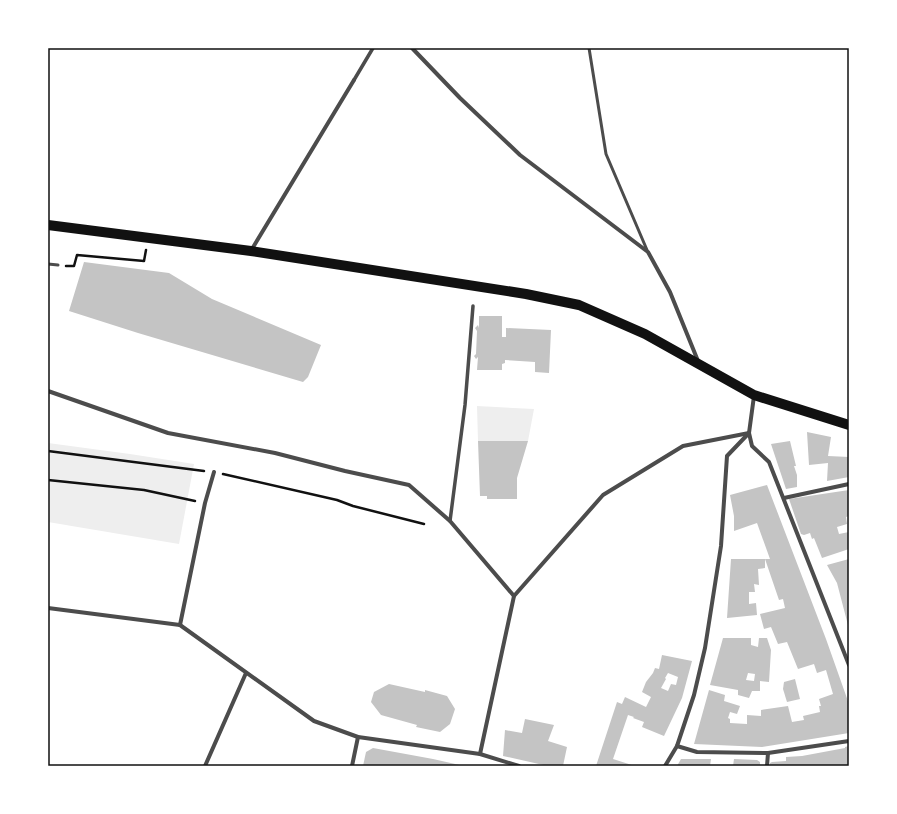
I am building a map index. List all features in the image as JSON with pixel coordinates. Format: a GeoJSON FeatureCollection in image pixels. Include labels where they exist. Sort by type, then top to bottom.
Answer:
{"type":"FeatureCollection","features":[{"type":"Feature","properties":{"kind":"main road"},"geometry":{"type":"LineString","coordinates":[[48,226],[251,251],[526,294],[580,305],[645,334],[754,396],[849,425]]}},
{"type":"Feature","properties":{"kind":"street"},"geometry":{"type":"LineString","coordinates":[[251,251],[373,48]]}},
{"type":"Feature","properties":{"kind":"street"},"geometry":{"type":"LineString","coordinates":[[412,48],[460,98],[520,155],[648,252],[670,292],[700,365]]}},
{"type":"Feature","properties":{"kind":"street"},"geometry":{"type":"LineString","coordinates":[[450,521],[464,405],[472,306]]}},
{"type":"Feature","properties":{"kind":"street"},"geometry":{"type":"LineString","coordinates":[[48,391],[168,434],[275,453],[345,471],[409,485],[450,521],[514,596]]}},
{"type":"Feature","properties":{"kind":"street"},"geometry":{"type":"LineString","coordinates":[[754,396],[749,433],[752,446],[769,462],[849,665]]}},
{"type":"Feature","properties":{"kind":"street"},"geometry":{"type":"LineString","coordinates":[[480,754],[514,596],[603,495],[683,446],[749,433]]}},
{"type":"Feature","properties":{"kind":"street"},"geometry":{"type":"LineString","coordinates":[[665,766],[677,746],[694,695],[705,648],[721,546],[726,456],[749,433]]}},
{"type":"Feature","properties":{"kind":"street"},"geometry":{"type":"LineString","coordinates":[[180,625],[205,503],[214,472]]}},
{"type":"Feature","properties":{"kind":"street"},"geometry":{"type":"LineString","coordinates":[[784,498],[849,484]]}},
{"type":"Feature","properties":{"kind":"street"},"geometry":{"type":"LineString","coordinates":[[48,608],[180,625],[314,721],[358,737],[480,754],[519,766]]}},
{"type":"Feature","properties":{"kind":"street"},"geometry":{"type":"LineString","coordinates":[[205,766],[246,673]]}},
{"type":"Feature","properties":{"kind":"street"},"geometry":{"type":"LineString","coordinates":[[352,766],[358,737]]}},
{"type":"Feature","properties":{"kind":"street"},"geometry":{"type":"LineString","coordinates":[[677,746],[697,752],[768,753],[849,741]]}},
{"type":"Feature","properties":{"kind":"street"},"geometry":{"type":"LineString","coordinates":[[767,766],[768,753]]}},
{"type":"Feature","properties":{"kind":"lane"},"geometry":{"type":"LineString","coordinates":[[589,48],[606,154],[648,252]]}},
{"type":"Feature","properties":{"kind":"lane"},"geometry":{"type":"LineString","coordinates":[[48,264],[58,265]]}},
{"type":"Feature","properties":{"kind":"path"},"geometry":{"type":"LineString","coordinates":[[58,265],[74,266],[77,255],[144,261],[149,238]]}},
{"type":"Feature","properties":{"kind":"path"},"geometry":{"type":"LineString","coordinates":[[48,451],[214,472],[337,500],[353,506],[424,524]]}},
{"type":"Feature","properties":{"kind":"path"},"geometry":{"type":"LineString","coordinates":[[48,480],[144,490],[205,503]]}},
{"type":"Feature","properties":{"kind":"shaded area"},"geometry":{"type":"Polygon","coordinates":[[[477,406],[534,409],[528,441],[478,441],[477,406]]]}},
{"type":"Feature","properties":{"kind":"shaded area"},"geometry":{"type":"Polygon","coordinates":[[[48,443],[194,464],[179,544],[48,522],[48,443]]]}},
{"type":"Feature","properties":{"kind":"building"},"geometry":{"type":"Polygon","coordinates":[[[84,262],[169,273],[212,299],[321,345],[308,377],[303,382],[69,311],[84,262]]]}},
{"type":"Feature","properties":{"kind":"building"},"geometry":{"type":"Polygon","coordinates":[[[479,316],[502,316],[502,337],[506,337],[506,328],[551,330],[549,373],[535,372],[535,362],[505,360],[505,363],[502,364],[502,370],[477,370],[478,357],[476,359],[474,356],[476,354],[477,331],[475,328],[478,325],[479,328],[479,316]]]}},
{"type":"Feature","properties":{"kind":"building"},"geometry":{"type":"Polygon","coordinates":[[[807,432],[831,437],[828,456],[849,457],[849,477],[827,481],[828,463],[809,465],[807,432]]]}},
{"type":"Feature","properties":{"kind":"building"},"geometry":{"type":"Polygon","coordinates":[[[478,441],[528,441],[517,478],[517,499],[487,499],[487,496],[480,496],[478,441]]]}},
{"type":"Feature","properties":{"kind":"building"},"geometry":{"type":"Polygon","coordinates":[[[790,441],[796,466],[794,466],[797,475],[797,487],[786,489],[771,444],[790,441]]]}},
{"type":"Feature","properties":{"kind":"building"},"geometry":{"type":"Polygon","coordinates":[[[767,485],[826,639],[849,704],[849,733],[762,747],[694,744],[709,690],[725,695],[724,701],[740,706],[737,714],[730,712],[728,718],[730,719],[730,723],[747,724],[747,715],[761,716],[761,710],[788,706],[792,722],[804,720],[803,716],[820,712],[819,706],[821,706],[819,699],[833,694],[826,670],[817,673],[814,664],[798,669],[787,642],[778,644],[771,627],[764,629],[760,614],[785,608],[783,599],[779,600],[765,559],[770,559],[757,523],[734,531],[734,516],[730,495],[767,485]]]}},
{"type":"Feature","properties":{"kind":"building"},"geometry":{"type":"Polygon","coordinates":[[[849,490],[849,516],[846,517],[847,524],[837,527],[839,534],[849,532],[849,549],[822,558],[814,538],[812,539],[810,533],[804,535],[801,534],[789,499],[849,490]]]}},
{"type":"Feature","properties":{"kind":"building"},"geometry":{"type":"Polygon","coordinates":[[[731,559],[765,559],[765,568],[758,569],[759,585],[754,584],[755,592],[749,592],[749,604],[756,603],[757,615],[727,618],[731,559]]]}},
{"type":"Feature","properties":{"kind":"building"},"geometry":{"type":"Polygon","coordinates":[[[849,559],[849,629],[837,583],[827,565],[849,559]]]}},
{"type":"Feature","properties":{"kind":"building"},"geometry":{"type":"Polygon","coordinates":[[[723,638],[751,638],[751,645],[758,647],[759,638],[767,638],[771,650],[769,682],[760,681],[760,691],[752,691],[749,698],[738,695],[738,690],[710,685],[723,638]],[[748,673],[746,680],[754,681],[755,674],[748,673]]]}},
{"type":"Feature","properties":{"kind":"building"},"geometry":{"type":"Polygon","coordinates":[[[662,655],[692,661],[682,698],[664,736],[642,727],[644,722],[628,715],[613,759],[635,766],[596,766],[617,702],[622,704],[625,697],[646,707],[651,697],[642,692],[646,682],[655,668],[659,669],[662,655]],[[668,673],[661,688],[668,691],[671,684],[676,685],[678,677],[668,673]]]}},
{"type":"Feature","properties":{"kind":"building"},"geometry":{"type":"Polygon","coordinates":[[[795,679],[800,699],[787,702],[783,689],[784,682],[795,679]]]}},
{"type":"Feature","properties":{"kind":"building"},"geometry":{"type":"Polygon","coordinates":[[[389,684],[425,692],[425,690],[447,696],[455,709],[450,724],[440,732],[416,727],[417,725],[381,715],[371,702],[374,692],[389,684]]]}},
{"type":"Feature","properties":{"kind":"building"},"geometry":{"type":"Polygon","coordinates":[[[525,719],[554,725],[548,741],[567,747],[563,766],[548,766],[503,756],[505,730],[522,733],[525,719]]]}},
{"type":"Feature","properties":{"kind":"building"},"geometry":{"type":"Polygon","coordinates":[[[849,746],[849,766],[770,766],[770,763],[772,762],[786,761],[786,757],[802,756],[849,746]]]}},
{"type":"Feature","properties":{"kind":"building"},"geometry":{"type":"Polygon","coordinates":[[[373,748],[464,766],[363,766],[366,752],[373,748]]]}},
{"type":"Feature","properties":{"kind":"building"},"geometry":{"type":"Polygon","coordinates":[[[681,759],[711,759],[710,766],[677,766],[681,759]]]}},
{"type":"Feature","properties":{"kind":"building"},"geometry":{"type":"Polygon","coordinates":[[[734,759],[757,760],[760,762],[760,766],[733,766],[734,759]]]}}]}
